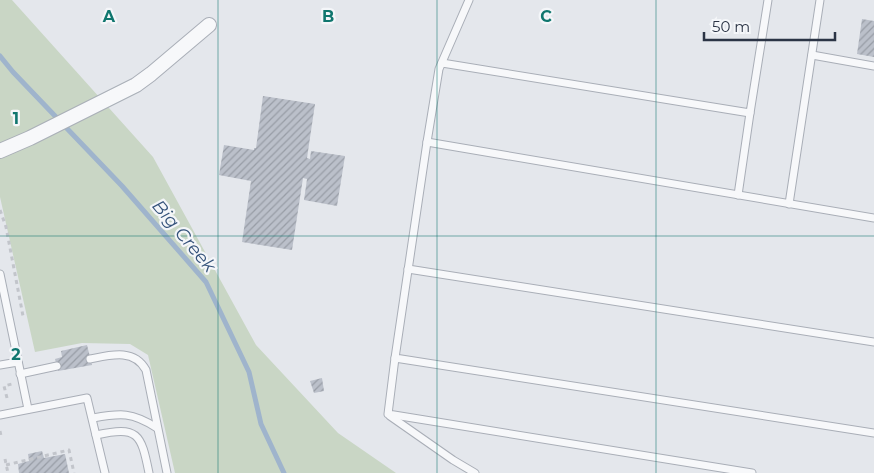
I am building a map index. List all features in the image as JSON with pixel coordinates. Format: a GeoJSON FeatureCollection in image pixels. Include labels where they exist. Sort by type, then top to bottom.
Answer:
{"type":"FeatureCollection","features":[{"type":"Feature","properties":{"kind":"street"},"geometry":{"type":"LineString","coordinates":[[0,151],[136,85],[209,25]]}},
{"type":"Feature","properties":{"kind":"lane"},"geometry":{"type":"LineString","coordinates":[[388,414],[439,69],[469,0]]}},
{"type":"Feature","properties":{"kind":"lane"},"geometry":{"type":"LineString","coordinates":[[738,195],[768,0]]}},
{"type":"Feature","properties":{"kind":"lane"},"geometry":{"type":"LineString","coordinates":[[790,204],[820,0]]}},
{"type":"Feature","properties":{"kind":"lane"},"geometry":{"type":"LineString","coordinates":[[812,56],[874,66]]}},
{"type":"Feature","properties":{"kind":"lane"},"geometry":{"type":"LineString","coordinates":[[442,63],[750,112]]}},
{"type":"Feature","properties":{"kind":"lane"},"geometry":{"type":"LineString","coordinates":[[427,142],[874,218]]}},
{"type":"Feature","properties":{"kind":"lane"},"geometry":{"type":"LineString","coordinates":[[408,269],[874,342]]}},
{"type":"Feature","properties":{"kind":"lane"},"geometry":{"type":"LineString","coordinates":[[0,274],[28,409]]}},
{"type":"Feature","properties":{"kind":"lane"},"geometry":{"type":"LineString","coordinates":[[90,359],[122,354],[130,356],[142,364],[146,370],[166,473]]}},
{"type":"Feature","properties":{"kind":"lane"},"geometry":{"type":"LineString","coordinates":[[395,358],[874,433]]}},
{"type":"Feature","properties":{"kind":"lane"},"geometry":{"type":"LineString","coordinates":[[0,365],[18,362]]}},
{"type":"Feature","properties":{"kind":"lane"},"geometry":{"type":"LineString","coordinates":[[20,374],[57,366]]}},
{"type":"Feature","properties":{"kind":"lane"},"geometry":{"type":"LineString","coordinates":[[0,415],[87,398],[106,473]]}},
{"type":"Feature","properties":{"kind":"lane"},"geometry":{"type":"LineString","coordinates":[[92,418],[122,414],[141,418],[158,428]]}},
{"type":"Feature","properties":{"kind":"lane"},"geometry":{"type":"LineString","coordinates":[[388,414],[453,460],[475,473]]}},
{"type":"Feature","properties":{"kind":"lane"},"geometry":{"type":"LineString","coordinates":[[388,414],[752,473]]}},
{"type":"Feature","properties":{"kind":"lane"},"geometry":{"type":"LineString","coordinates":[[96,435],[123,431],[136,436],[145,454],[149,473]]}},
{"type":"Feature","properties":{"kind":"path"},"geometry":{"type":"LineString","coordinates":[[0,210],[6,227],[23,318]]}},
{"type":"Feature","properties":{"kind":"path"},"geometry":{"type":"LineString","coordinates":[[7,398],[4,386],[12,384]]}},
{"type":"Feature","properties":{"kind":"path"},"geometry":{"type":"LineString","coordinates":[[6,465],[70,450],[74,473]]}},
{"type":"Feature","properties":{"kind":"path"},"geometry":{"type":"LineString","coordinates":[[5,459],[8,473]]}},
{"type":"Feature","properties":{"kind":"green space"},"geometry":{"type":"Polygon","coordinates":[[[0,0],[12,0],[153,157],[256,345],[338,433],[396,473],[175,473],[148,355],[130,344],[82,343],[35,352],[0,197],[0,0]]]}},
{"type":"Feature","properties":{"kind":"building"},"geometry":{"type":"Polygon","coordinates":[[[862,19],[874,21],[874,57],[857,54],[862,19]]]}},
{"type":"Feature","properties":{"kind":"building"},"geometry":{"type":"Polygon","coordinates":[[[263,96],[315,104],[307,158],[310,159],[311,151],[345,156],[337,206],[304,200],[307,179],[303,178],[292,250],[242,242],[251,181],[219,175],[224,145],[254,150],[256,148],[263,96]]]}},
{"type":"Feature","properties":{"kind":"building"},"geometry":{"type":"Polygon","coordinates":[[[87,345],[92,365],[58,371],[55,359],[62,357],[61,351],[87,345]]]}},
{"type":"Feature","properties":{"kind":"building"},"geometry":{"type":"Polygon","coordinates":[[[322,378],[324,391],[314,393],[310,381],[322,378]]]}},
{"type":"Feature","properties":{"kind":"building"},"geometry":{"type":"Polygon","coordinates":[[[42,451],[44,458],[65,454],[69,473],[19,473],[18,464],[29,461],[28,454],[42,451]]]}},
{"type":"Feature","properties":{"kind":"waterway","name":"Big Creek"},"geometry":{"type":"LineString","coordinates":[[0,56],[122,186],[206,282],[249,372],[261,424],[284,473]]}}]}
